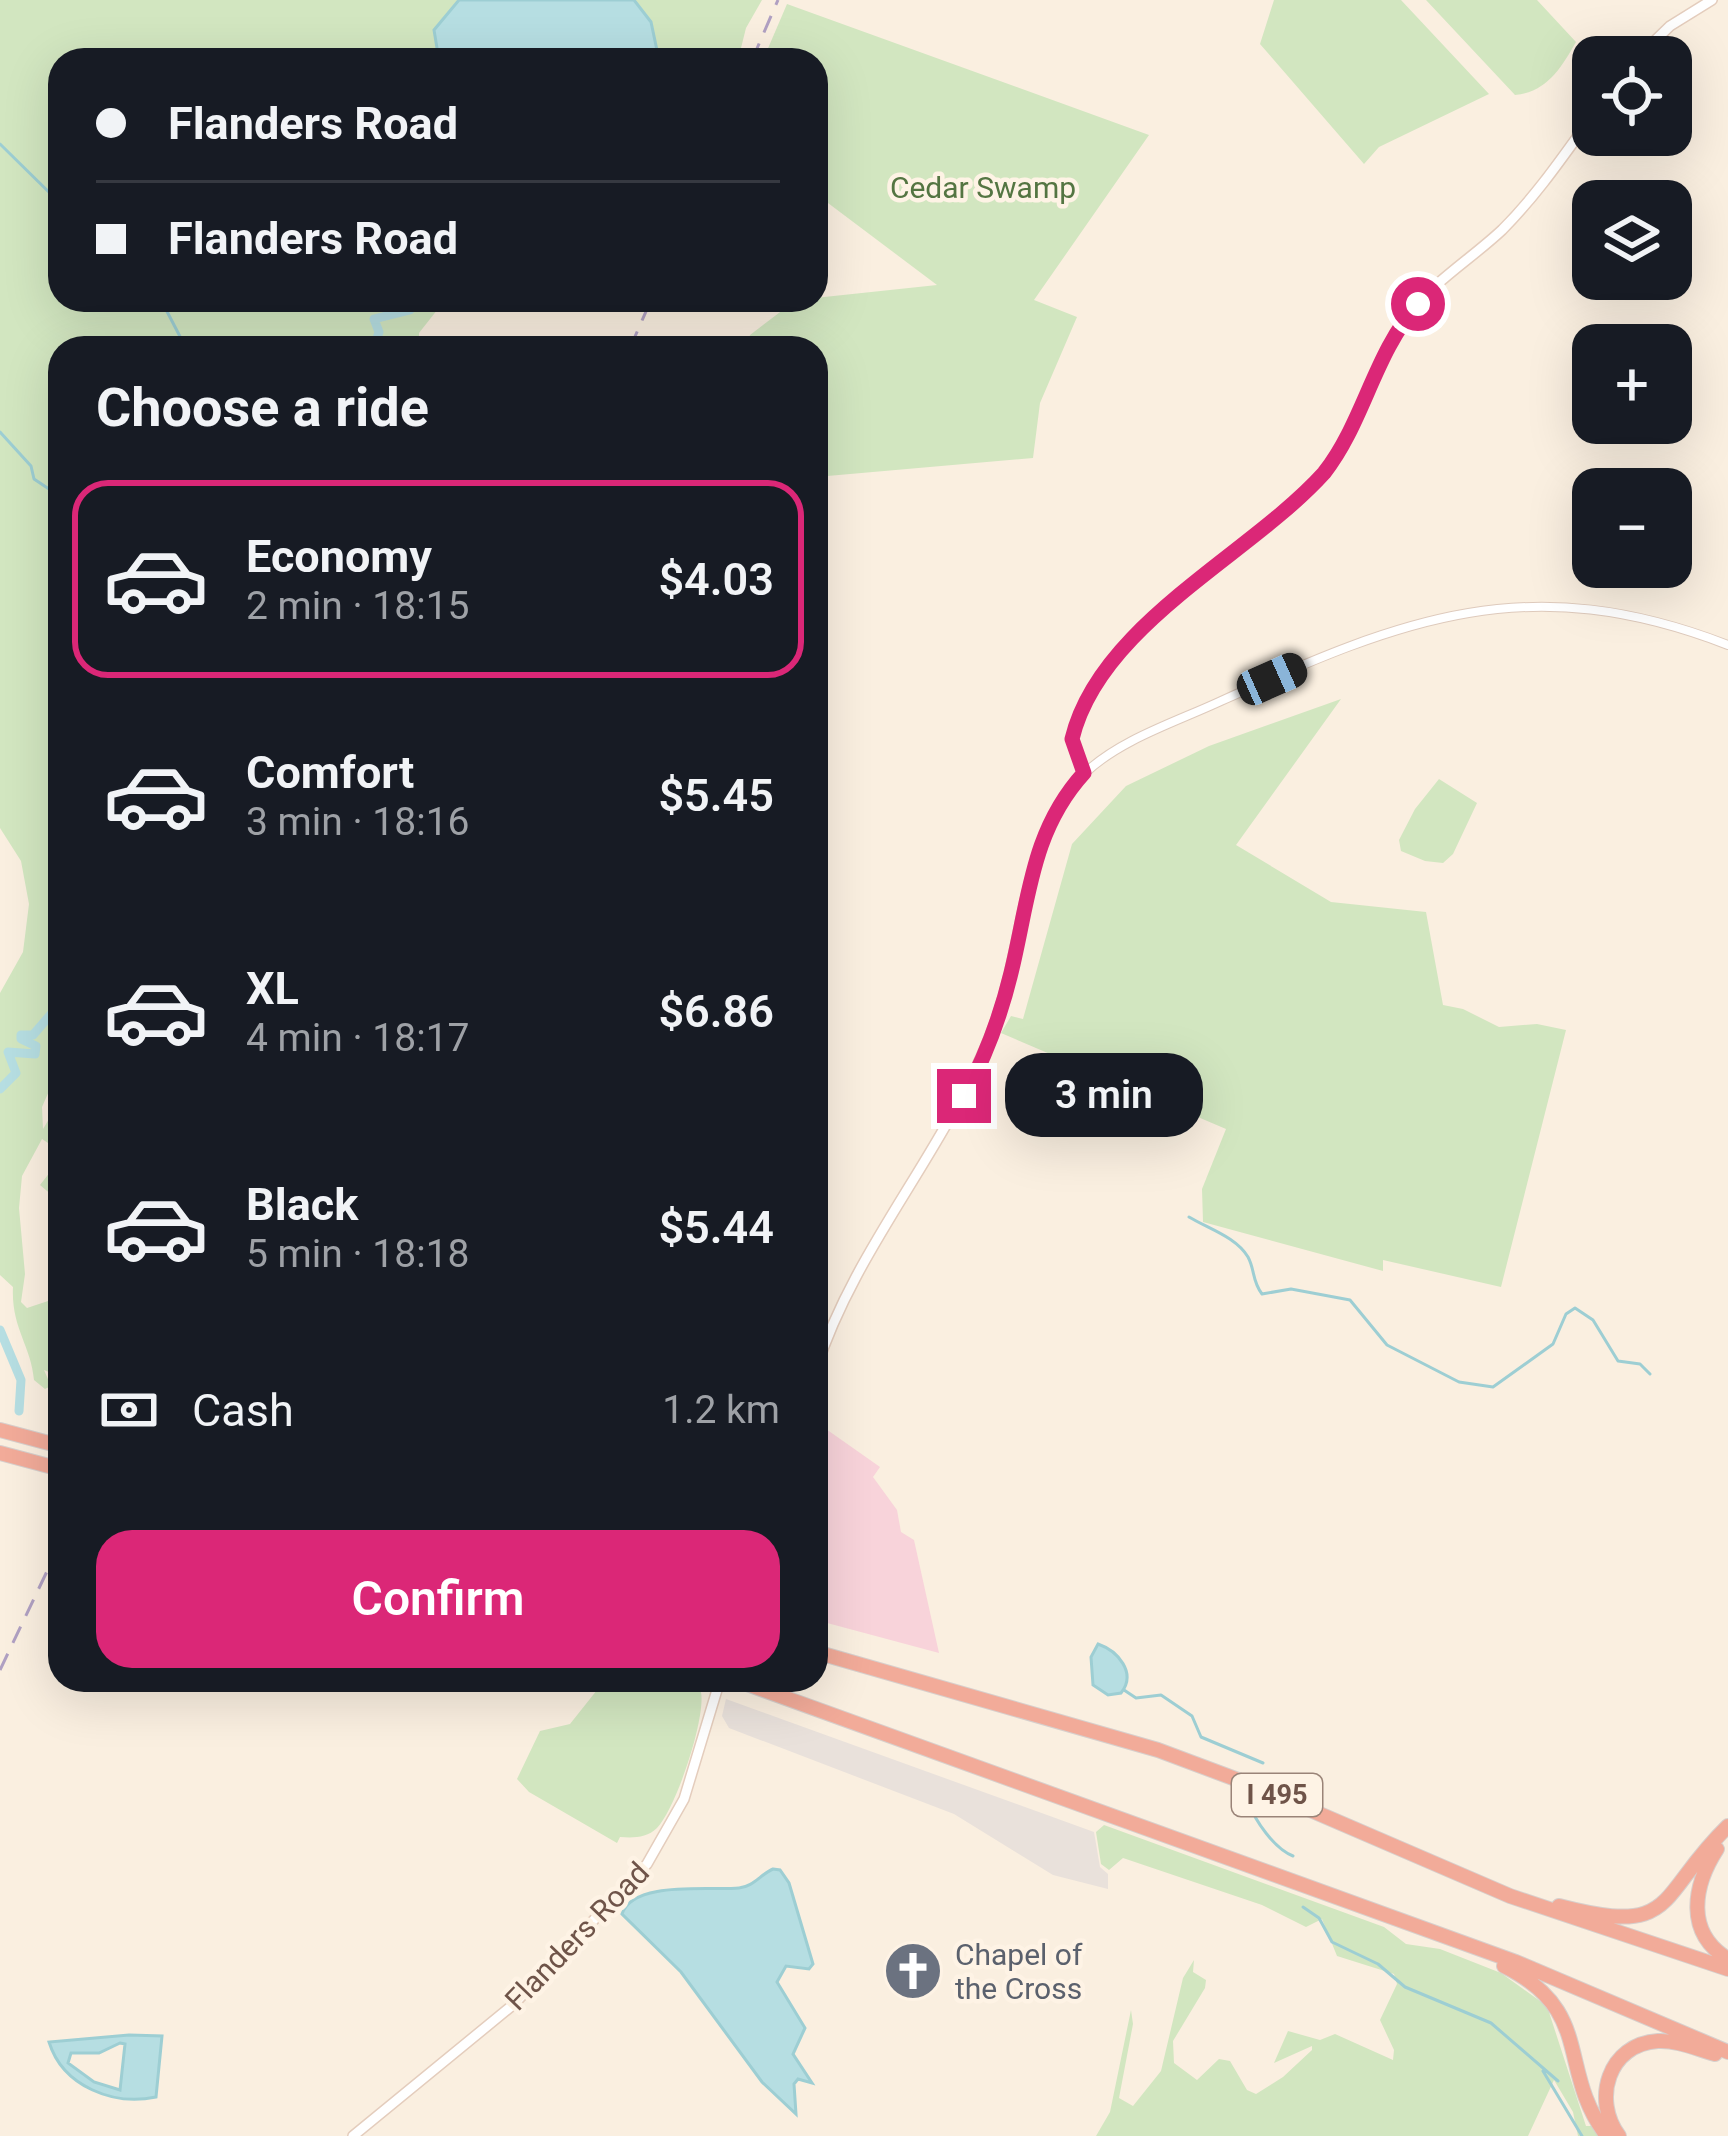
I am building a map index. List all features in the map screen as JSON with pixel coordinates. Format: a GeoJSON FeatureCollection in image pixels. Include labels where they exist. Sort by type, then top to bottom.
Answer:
{"type":"FeatureCollection","features":[{"type":"Feature","properties":{"kind":"highway"},"geometry":{"type":"LineString","coordinates":[[0,1430],[48,1443]]}},
{"type":"Feature","properties":{"kind":"highway"},"geometry":{"type":"LineString","coordinates":[[0,1453],[48,1466]]}},
{"type":"Feature","properties":{"kind":"highway","name":"I 495"},"geometry":{"type":"LineString","coordinates":[[828,1655],[1158,1750],[1270,1792],[1489,1887],[1728,1969]]}},
{"type":"Feature","properties":{"kind":"highway","name":"I 495"},"geometry":{"type":"LineString","coordinates":[[769,1692],[1423,1928],[1602,1996],[1728,2055]]}},
{"type":"Feature","properties":{"kind":"highway"},"geometry":{"type":"LineString","coordinates":[[1489,1887],[1605,1917],[1640,1916],[1665,1902],[1728,1826]]}},
{"type":"Feature","properties":{"kind":"highway"},"geometry":{"type":"LineString","coordinates":[[1728,1837],[1706,1867],[1696,1906],[1704,1936],[1728,1959]]}},
{"type":"Feature","properties":{"kind":"highway"},"geometry":{"type":"LineString","coordinates":[[1423,1928],[1510,1969],[1550,1996],[1567,2025],[1586,2100],[1607,2136]]}},
{"type":"Feature","properties":{"kind":"highway"},"geometry":{"type":"LineString","coordinates":[[1619,2136],[1607,2116],[1605,2087],[1615,2066],[1631,2049],[1668,2042],[1728,2055]]}},
{"type":"Feature","properties":{"kind":"main road"},"geometry":{"type":"LineString","coordinates":[[1660,36],[1712,0]]}},
{"type":"Feature","properties":{"kind":"main road"},"geometry":{"type":"LineString","coordinates":[[828,1336],[843,1294],[974,1079],[1011,976],[1038,847],[1054,810],[1084,773],[1072,746],[1073,732],[1119,657],[1156,617],[1287,510],[1324,473],[1345,443],[1384,355],[1410,313],[1517,214],[1572,142]]}},
{"type":"Feature","properties":{"kind":"main road","name":"Flanders Road"},"geometry":{"type":"LineString","coordinates":[[353,2136],[514,2004],[647,1864],[684,1799],[715,1692]]}},
{"type":"Feature","properties":{"kind":"street"},"geometry":{"type":"LineString","coordinates":[[1084,773],[1116,749],[1325,655],[1390,629],[1444,615],[1515,607],[1586,608],[1670,624],[1728,645]]}},
{"type":"Feature","properties":{"kind":"shaded area"},"geometry":{"type":"Polygon","coordinates":[[[828,1430],[880,1467],[873,1477],[897,1510],[901,1532],[914,1540],[939,1653],[828,1623],[828,1430]]]}},
{"type":"Feature","properties":{"kind":"shaded area"},"geometry":{"type":"Polygon","coordinates":[[[726,1699],[1094,1832],[1108,1889],[1053,1875],[954,1814],[729,1728],[722,1716],[726,1699]]]}},
{"type":"Feature","properties":{"kind":"green space"},"geometry":{"type":"Polygon","coordinates":[[[0,0],[459,0],[435,30],[437,48],[48,48],[48,312],[436,312],[419,336],[48,336],[48,1093],[42,1107],[43,1129],[48,1121],[48,1143],[42,1139],[22,1176],[19,1208],[25,1274],[21,1302],[27,1308],[48,1301],[45,1389],[34,1380],[15,1314],[13,1287],[0,1275],[0,993],[23,952],[29,904],[21,861],[0,828],[0,0]]]}},
{"type":"Feature","properties":{"kind":"green space"},"geometry":{"type":"Polygon","coordinates":[[[634,0],[762,0],[741,48],[656,48],[648,17],[634,0]]]}},
{"type":"Feature","properties":{"kind":"green space"},"geometry":{"type":"Polygon","coordinates":[[[1274,0],[1401,0],[1489,94],[1379,147],[1364,164],[1260,44],[1274,0]]]}},
{"type":"Feature","properties":{"kind":"green space"},"geometry":{"type":"Polygon","coordinates":[[[1426,0],[1537,0],[1572,38],[1572,48],[1544,84],[1515,95],[1426,0]]]}},
{"type":"Feature","properties":{"kind":"green space","name":"Cedar Swamp"},"geometry":{"type":"Polygon","coordinates":[[[787,4],[1149,135],[1034,300],[1077,317],[1040,403],[1033,458],[828,476],[828,336],[750,335],[780,312],[828,312],[828,297],[937,285],[828,203],[828,48],[768,48],[787,4]]]}},
{"type":"Feature","properties":{"kind":"green space"},"geometry":{"type":"Polygon","coordinates":[[[1341,699],[1236,845],[1331,902],[1426,912],[1443,1005],[1499,1027],[1537,1024],[1566,1030],[1501,1287],[1383,1260],[1383,1271],[1203,1222],[1202,1189],[1226,1129],[1001,1033],[1011,1016],[1023,1019],[1072,844],[1126,786],[1209,746],[1341,699]]]}},
{"type":"Feature","properties":{"kind":"green space"},"geometry":{"type":"Polygon","coordinates":[[[1439,779],[1477,803],[1453,854],[1443,863],[1401,851],[1399,840],[1415,809],[1439,779]]]}},
{"type":"Feature","properties":{"kind":"green space"},"geometry":{"type":"Polygon","coordinates":[[[595,1692],[701,1692],[688,1763],[657,1828],[649,1834],[620,1837],[617,1843],[529,1792],[517,1779],[540,1731],[570,1724],[595,1692]]]}},
{"type":"Feature","properties":{"kind":"green space"},"geometry":{"type":"Polygon","coordinates":[[[1104,1825],[1384,1927],[1406,1944],[1440,1949],[1501,1973],[1547,2006],[1586,2126],[1593,2126],[1602,2136],[1578,2136],[1573,2112],[1554,2080],[1528,2136],[1096,2136],[1110,2112],[1131,2010],[1133,2024],[1119,2098],[1133,2106],[1161,2071],[1183,1978],[1194,1960],[1193,1972],[1206,1980],[1205,1988],[1173,2041],[1174,2063],[1197,2080],[1219,2059],[1230,2061],[1247,2090],[1256,2094],[1312,2050],[1312,2046],[1274,2063],[1288,2031],[1320,2040],[1335,2034],[1393,2060],[1394,2050],[1380,2020],[1397,1984],[1394,1974],[1337,1956],[1322,1919],[1306,1927],[1262,1905],[1123,1858],[1109,1870],[1101,1864],[1096,1832],[1104,1825]]]}},
{"type":"Feature","properties":{"kind":"water"},"geometry":{"type":"Polygon","coordinates":[[[459,0],[634,0],[651,22],[656,48],[437,48],[434,30],[459,0]]]}},
{"type":"Feature","properties":{"kind":"water"},"geometry":{"type":"Polygon","coordinates":[[[1098,1644],[1123,1664],[1127,1678],[1121,1693],[1108,1695],[1093,1685],[1091,1657],[1098,1644]]]}},
{"type":"Feature","properties":{"kind":"water"},"geometry":{"type":"Polygon","coordinates":[[[773,1869],[780,1870],[789,1883],[813,1964],[809,1969],[786,1966],[777,1982],[805,2028],[793,2054],[812,2083],[798,2079],[794,2084],[796,2114],[762,2082],[681,1972],[622,1914],[641,1896],[674,1889],[744,1887],[773,1869]]]}},
{"type":"Feature","properties":{"kind":"water"},"geometry":{"type":"Polygon","coordinates":[[[162,2036],[156,2097],[124,2099],[92,2090],[66,2071],[49,2042],[162,2036]],[[125,2044],[99,2053],[71,2053],[68,2063],[94,2082],[120,2090],[125,2044]]]}},
{"type":"Feature","properties":{"kind":"waterway"},"geometry":{"type":"LineString","coordinates":[[0,144],[48,191]]}},
{"type":"Feature","properties":{"kind":"waterway"},"geometry":{"type":"LineString","coordinates":[[167,312],[180,336]]}},
{"type":"Feature","properties":{"kind":"waterway"},"geometry":{"type":"LineString","coordinates":[[378,336],[374,319],[402,312]]}},
{"type":"Feature","properties":{"kind":"waterway"},"geometry":{"type":"LineString","coordinates":[[0,432],[31,466],[34,479],[48,488]]}},
{"type":"Feature","properties":{"kind":"waterway"},"geometry":{"type":"LineString","coordinates":[[0,1089],[16,1073],[8,1052],[35,1054],[36,1046],[21,1035],[33,1035],[48,1018]]}},
{"type":"Feature","properties":{"kind":"waterway"},"geometry":{"type":"LineString","coordinates":[[1189,1217],[1243,1250],[1262,1294],[1291,1289],[1350,1300],[1387,1345],[1459,1382],[1493,1387],[1553,1344],[1566,1314],[1575,1308],[1593,1320],[1618,1361],[1640,1364],[1650,1374]]}},
{"type":"Feature","properties":{"kind":"waterway"},"geometry":{"type":"LineString","coordinates":[[0,1330],[21,1380],[19,1411]]}},
{"type":"Feature","properties":{"kind":"waterway"},"geometry":{"type":"LineString","coordinates":[[1124,1690],[1136,1698],[1161,1695],[1192,1716],[1201,1737],[1263,1763]]}},
{"type":"Feature","properties":{"kind":"waterway"},"geometry":{"type":"LineString","coordinates":[[1249,1803],[1266,1833],[1293,1856]]}},
{"type":"Feature","properties":{"kind":"waterway"},"geometry":{"type":"LineString","coordinates":[[1303,1907],[1319,1918],[1332,1942],[1378,1964],[1405,1987],[1491,2023],[1558,2081]]}},
{"type":"Feature","properties":{"kind":"waterway"},"geometry":{"type":"LineString","coordinates":[[1543,2071],[1582,2136]]}},
{"type":"Feature","properties":{"kind":"railway"},"geometry":{"type":"LineString","coordinates":[[757,48],[778,0]]}},
{"type":"Feature","properties":{"kind":"railway"},"geometry":{"type":"LineString","coordinates":[[635,336],[646,312]]}},
{"type":"Feature","properties":{"kind":"railway"},"geometry":{"type":"LineString","coordinates":[[0,1670],[48,1569]]}},
{"type":"Feature","properties":{"kind":"place","name":"Chapel of the Cross"},"geometry":{"type":"Point","coordinates":[913,1971]}},
{"type":"Feature","properties":{"kind":"route"},"geometry":{"type":"LineString","coordinates":[[964,1096],[1005,996],[1038,847],[1054,810],[1084,773],[1072,739],[1082,712],[1142,630],[1299,500],[1324,473],[1345,443],[1391,342],[1418,304]]}}]}
